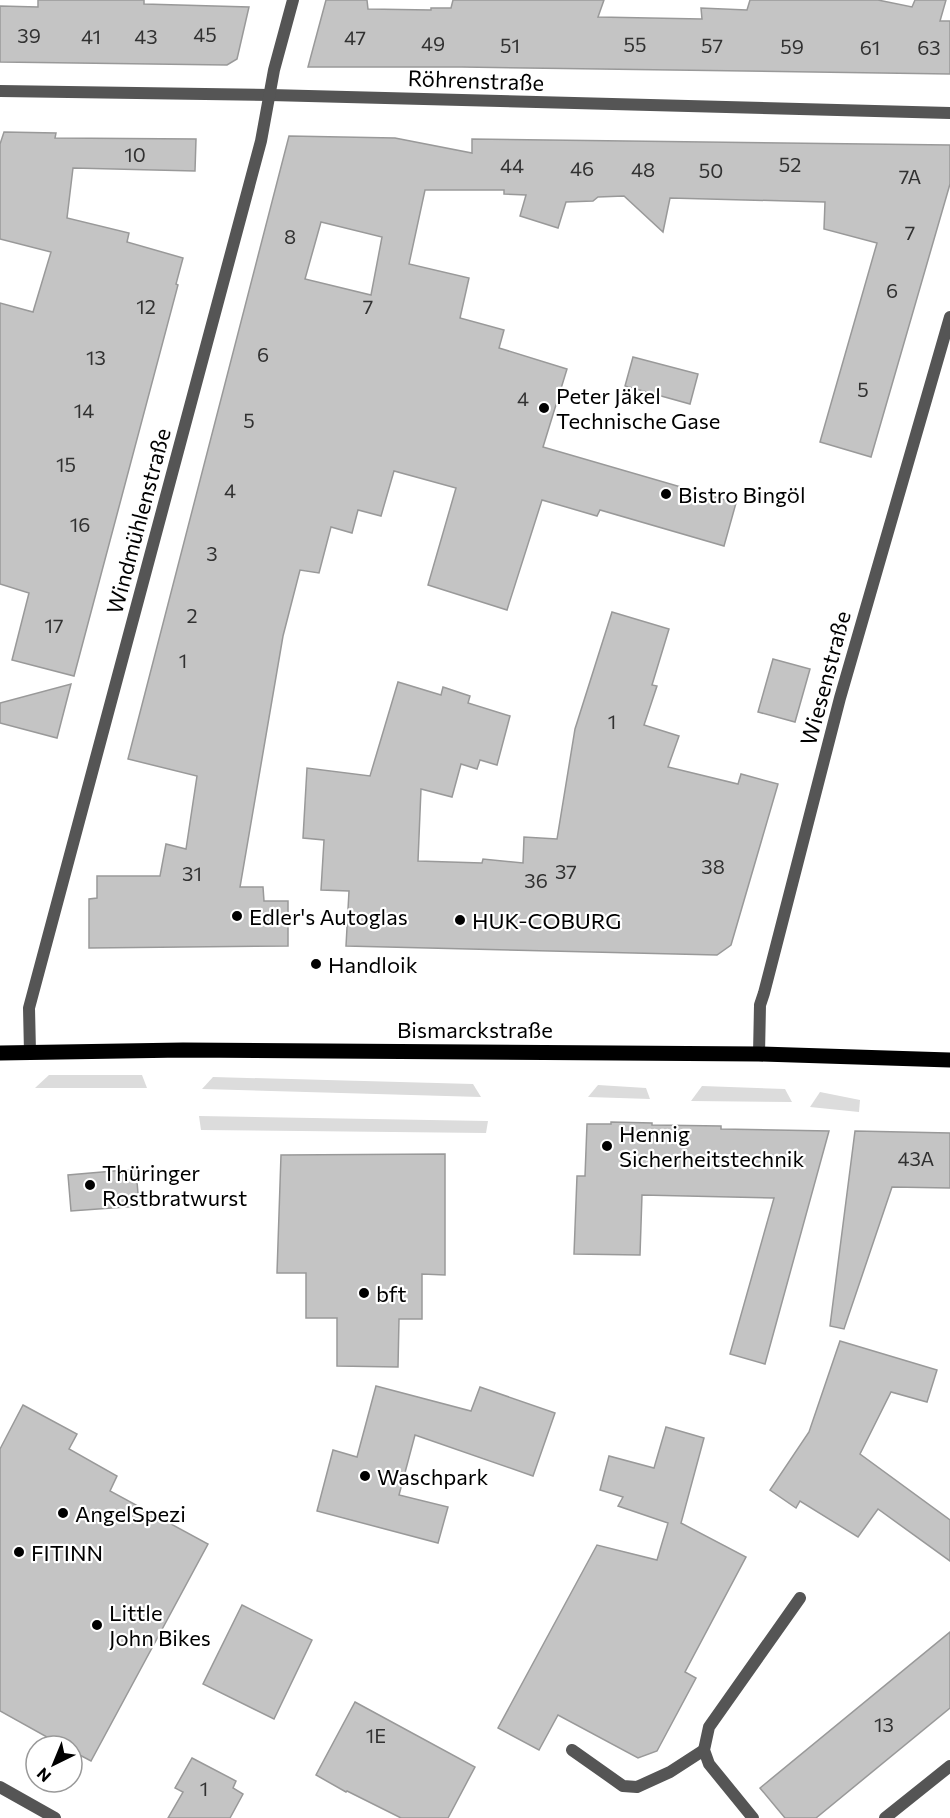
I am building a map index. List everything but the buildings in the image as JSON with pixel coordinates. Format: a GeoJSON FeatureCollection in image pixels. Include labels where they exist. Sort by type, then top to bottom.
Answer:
{"type":"FeatureCollection","features":[{"type":"Feature","properties":{"kind":"main road","name":"Bismarckstraße"},"geometry":{"type":"LineString","coordinates":[[0,1053],[195,1050],[759,1054],[950,1060]]}},
{"type":"Feature","properties":{"kind":"street","name":"Windmühlenstraße"},"geometry":{"type":"LineString","coordinates":[[30,1052],[29,1008],[262,136],[280,47],[293,0]]}},
{"type":"Feature","properties":{"kind":"street","name":"Röhrenstraße"},"geometry":{"type":"LineString","coordinates":[[0,91],[270,95],[950,113]]}},
{"type":"Feature","properties":{"kind":"street","name":"Wiesenstraße"},"geometry":{"type":"LineString","coordinates":[[759,1054],[760,1005],[840,698],[950,317]]}},
{"type":"Feature","properties":{"kind":"street"},"geometry":{"type":"LineString","coordinates":[[753,1818],[709,1764],[704,1749],[710,1727],[800,1598]]}},
{"type":"Feature","properties":{"kind":"street"},"geometry":{"type":"LineString","coordinates":[[572,1750],[623,1786],[637,1787],[670,1772],[704,1749]]}},
{"type":"Feature","properties":{"kind":"street"},"geometry":{"type":"LineString","coordinates":[[885,1818],[950,1766]]}},
{"type":"Feature","properties":{"kind":"street"},"geometry":{"type":"LineString","coordinates":[[0,1787],[55,1818]]}},
{"type":"Feature","properties":{"kind":"shaded area"},"geometry":{"type":"Polygon","coordinates":[[[49,1075],[142,1075],[147,1088],[35,1088],[49,1075]]]}},
{"type":"Feature","properties":{"kind":"shaded area"},"geometry":{"type":"Polygon","coordinates":[[[213,1077],[473,1084],[481,1097],[202,1089],[213,1077]]]}},
{"type":"Feature","properties":{"kind":"shaded area"},"geometry":{"type":"Polygon","coordinates":[[[598,1085],[646,1088],[650,1099],[588,1097],[598,1085]]]}},
{"type":"Feature","properties":{"kind":"shaded area"},"geometry":{"type":"Polygon","coordinates":[[[702,1086],[785,1089],[792,1102],[691,1101],[702,1086]]]}},
{"type":"Feature","properties":{"kind":"shaded area"},"geometry":{"type":"Polygon","coordinates":[[[820,1092],[860,1100],[859,1112],[810,1107],[820,1092]]]}},
{"type":"Feature","properties":{"kind":"shaded area"},"geometry":{"type":"Polygon","coordinates":[[[199,1116],[488,1121],[486,1133],[201,1130],[199,1116]]]}},
{"type":"Feature","properties":{"kind":"place","name":"Peter Jäkel Technische Gase"},"geometry":{"type":"Point","coordinates":[544,408]}},
{"type":"Feature","properties":{"kind":"place","name":"Bistro Bingöl"},"geometry":{"type":"Point","coordinates":[666,494]}},
{"type":"Feature","properties":{"kind":"place","name":"Edler's Autoglas"},"geometry":{"type":"Point","coordinates":[237,916]}},
{"type":"Feature","properties":{"kind":"place","name":"HUK-COBURG"},"geometry":{"type":"Point","coordinates":[460,920]}},
{"type":"Feature","properties":{"kind":"place","name":"Handloik"},"geometry":{"type":"Point","coordinates":[316,964]}},
{"type":"Feature","properties":{"kind":"place","name":"Hennig Sicherheitstechnik"},"geometry":{"type":"Point","coordinates":[607,1146]}},
{"type":"Feature","properties":{"kind":"place","name":"Thüringer Rostbratwurst"},"geometry":{"type":"Point","coordinates":[90,1185]}},
{"type":"Feature","properties":{"kind":"place","name":"bft"},"geometry":{"type":"Point","coordinates":[364,1293]}},
{"type":"Feature","properties":{"kind":"place","name":"Waschpark"},"geometry":{"type":"Point","coordinates":[365,1476]}},
{"type":"Feature","properties":{"kind":"place","name":"AngelSpezi"},"geometry":{"type":"Point","coordinates":[63,1513]}},
{"type":"Feature","properties":{"kind":"place","name":"FITINN"},"geometry":{"type":"Point","coordinates":[19,1552]}},
{"type":"Feature","properties":{"kind":"place","name":"Little John Bikes"},"geometry":{"type":"Point","coordinates":[97,1625]}}]}
